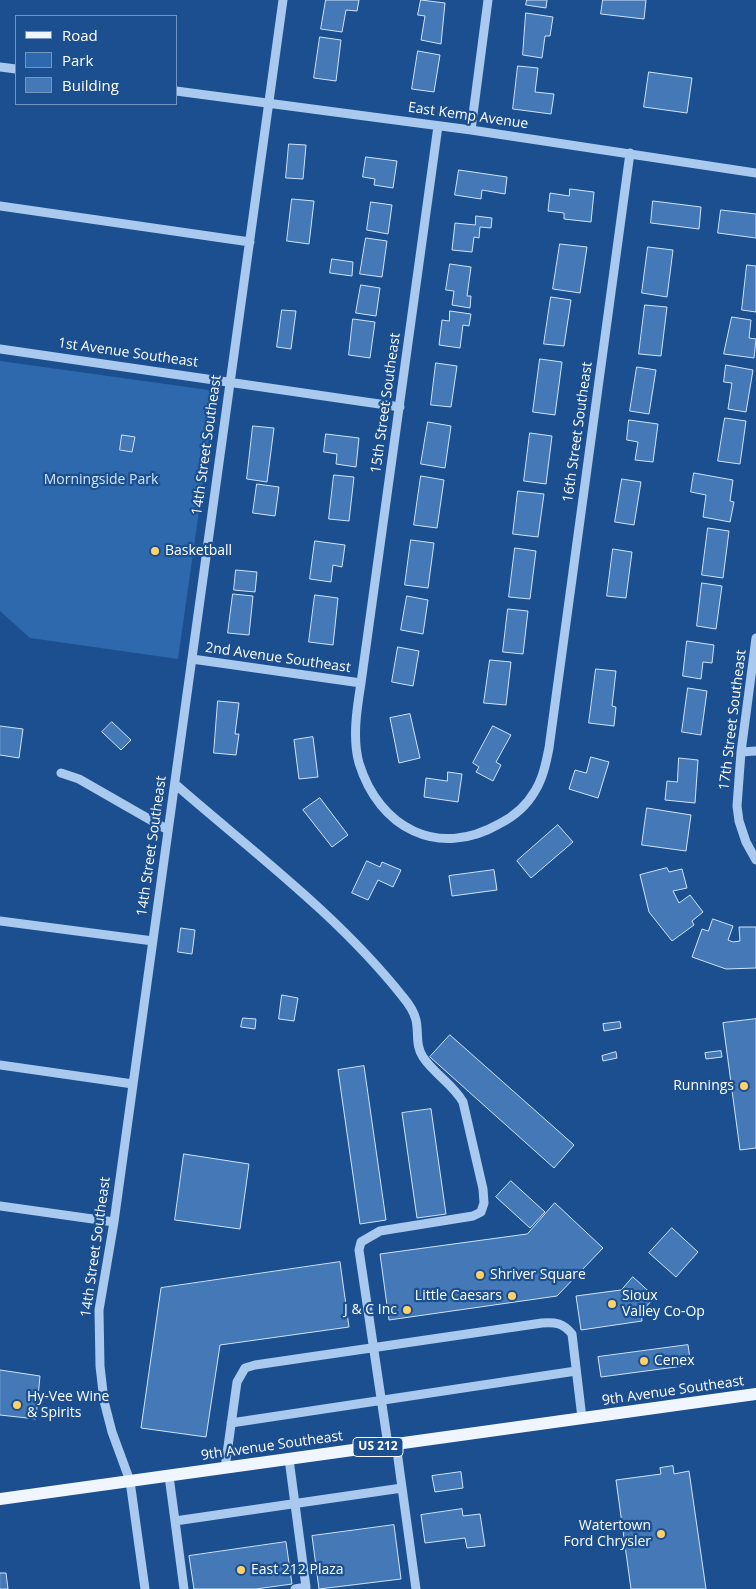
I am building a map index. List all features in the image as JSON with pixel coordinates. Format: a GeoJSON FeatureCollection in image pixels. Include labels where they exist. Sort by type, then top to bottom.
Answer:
{"type":"FeatureCollection","features":[{"type":"Feature","properties":{"kind":"main road","name":"9th Avenue Southeast"},"geometry":{"type":"LineString","coordinates":[[0,1499],[756,1394]]}},
{"type":"Feature","properties":{"kind":"street","name":"14th Street Southeast"},"geometry":{"type":"LineString","coordinates":[[145,1589],[130,1481],[112,1432],[104,1401],[100,1366],[99,1310],[114,1222],[283,0]]}},
{"type":"Feature","properties":{"kind":"street"},"geometry":{"type":"LineString","coordinates":[[471,130],[488,0]]}},
{"type":"Feature","properties":{"kind":"street"},"geometry":{"type":"LineString","coordinates":[[0,67],[15,69]]}},
{"type":"Feature","properties":{"kind":"street","name":"East Kemp Avenue"},"geometry":{"type":"LineString","coordinates":[[178,91],[471,130],[756,173]]}},
{"type":"Feature","properties":{"kind":"street","name":"15th Street Southeast"},"geometry":{"type":"LineString","coordinates":[[427,836],[404,826],[387,813],[373,797],[358,761],[356,716],[438,126]]}},
{"type":"Feature","properties":{"kind":"street","name":"16th Street Southeast"},"geometry":{"type":"LineString","coordinates":[[427,836],[450,840],[472,837],[508,820],[535,792],[544,772],[554,714],[630,153]]}},
{"type":"Feature","properties":{"kind":"street"},"geometry":{"type":"LineString","coordinates":[[0,206],[250,242]]}},
{"type":"Feature","properties":{"kind":"street","name":"1st Avenue Southeast"},"geometry":{"type":"LineString","coordinates":[[0,349],[400,407]]}},
{"type":"Feature","properties":{"kind":"street","name":"17th Street Southeast"},"geometry":{"type":"LineString","coordinates":[[756,638],[741,752],[737,806],[739,821],[746,842],[756,860]]}},
{"type":"Feature","properties":{"kind":"street","name":"2nd Avenue Southeast"},"geometry":{"type":"LineString","coordinates":[[192,659],[361,683]]}},
{"type":"Feature","properties":{"kind":"street"},"geometry":{"type":"LineString","coordinates":[[741,752],[756,751]]}},
{"type":"Feature","properties":{"kind":"street"},"geometry":{"type":"LineString","coordinates":[[61,773],[79,779],[168,830]]}},
{"type":"Feature","properties":{"kind":"street"},"geometry":{"type":"LineString","coordinates":[[175,784],[339,926],[365,954],[413,1011],[416,1021],[417,1044],[423,1057],[459,1094],[463,1102],[483,1189],[484,1202],[481,1212],[473,1216],[380,1231],[361,1242],[360,1260],[381,1399],[402,1488],[416,1589]]}},
{"type":"Feature","properties":{"kind":"street"},"geometry":{"type":"LineString","coordinates":[[0,921],[153,942]]}},
{"type":"Feature","properties":{"kind":"street"},"geometry":{"type":"LineString","coordinates":[[0,1065],[133,1084]]}},
{"type":"Feature","properties":{"kind":"street"},"geometry":{"type":"LineString","coordinates":[[0,1206],[114,1222]]}},
{"type":"Feature","properties":{"kind":"street"},"geometry":{"type":"LineString","coordinates":[[225,1468],[237,1382],[246,1368],[255,1365],[554,1322],[564,1325],[572,1334],[582,1418]]}},
{"type":"Feature","properties":{"kind":"street"},"geometry":{"type":"LineString","coordinates":[[232,1423],[576,1371]]}},
{"type":"Feature","properties":{"kind":"street"},"geometry":{"type":"LineString","coordinates":[[288,1459],[306,1588],[295,1589]]}},
{"type":"Feature","properties":{"kind":"street"},"geometry":{"type":"LineString","coordinates":[[169,1476],[184,1589]]}},
{"type":"Feature","properties":{"kind":"street"},"geometry":{"type":"LineString","coordinates":[[175,1521],[402,1488]]}},
{"type":"Feature","properties":{"kind":"green space","name":"Morningside Park"},"geometry":{"type":"Polygon","coordinates":[[[0,361],[216,391],[178,659],[30,638],[0,611],[0,361]]]}},
{"type":"Feature","properties":{"kind":"building"},"geometry":{"type":"Polygon","coordinates":[[[326,0],[359,0],[357,11],[346,10],[342,32],[321,29],[326,0]]]}},
{"type":"Feature","properties":{"kind":"building"},"geometry":{"type":"Polygon","coordinates":[[[421,0],[445,3],[441,44],[421,40],[425,16],[418,15],[421,0]]]}},
{"type":"Feature","properties":{"kind":"building"},"geometry":{"type":"Polygon","coordinates":[[[527,0],[547,0],[546,8],[526,5],[527,0]]]}},
{"type":"Feature","properties":{"kind":"building"},"geometry":{"type":"Polygon","coordinates":[[[603,0],[646,0],[644,19],[601,14],[603,0]]]}},
{"type":"Feature","properties":{"kind":"building"},"geometry":{"type":"Polygon","coordinates":[[[526,13],[553,17],[550,36],[545,36],[542,58],[523,55],[526,13]]]}},
{"type":"Feature","properties":{"kind":"building"},"geometry":{"type":"Polygon","coordinates":[[[320,37],[341,40],[336,81],[314,78],[320,37]]]}},
{"type":"Feature","properties":{"kind":"building"},"geometry":{"type":"Polygon","coordinates":[[[418,51],[440,55],[434,92],[412,89],[418,51]]]}},
{"type":"Feature","properties":{"kind":"building"},"geometry":{"type":"Polygon","coordinates":[[[518,66],[538,68],[535,92],[554,94],[551,114],[513,109],[518,66]]]}},
{"type":"Feature","properties":{"kind":"building"},"geometry":{"type":"Polygon","coordinates":[[[649,72],[692,78],[687,113],[644,107],[649,72]]]}},
{"type":"Feature","properties":{"kind":"building"},"geometry":{"type":"Polygon","coordinates":[[[289,144],[306,145],[303,179],[286,178],[289,144]]]}},
{"type":"Feature","properties":{"kind":"building"},"geometry":{"type":"Polygon","coordinates":[[[366,157],[397,161],[393,188],[374,185],[375,179],[363,177],[366,157]]]}},
{"type":"Feature","properties":{"kind":"building"},"geometry":{"type":"Polygon","coordinates":[[[459,170],[507,177],[505,194],[482,190],[481,199],[455,195],[459,170]]]}},
{"type":"Feature","properties":{"kind":"building"},"geometry":{"type":"Polygon","coordinates":[[[570,189],[594,192],[591,222],[564,219],[564,213],[548,211],[550,193],[569,196],[570,189]]]}},
{"type":"Feature","properties":{"kind":"building"},"geometry":{"type":"Polygon","coordinates":[[[292,199],[314,201],[309,244],[287,241],[292,199]]]}},
{"type":"Feature","properties":{"kind":"building"},"geometry":{"type":"Polygon","coordinates":[[[653,201],[701,207],[699,229],[651,223],[653,201]]]}},
{"type":"Feature","properties":{"kind":"building"},"geometry":{"type":"Polygon","coordinates":[[[371,202],[392,205],[388,234],[367,230],[371,202]]]}},
{"type":"Feature","properties":{"kind":"building"},"geometry":{"type":"Polygon","coordinates":[[[721,210],[756,214],[756,238],[718,233],[721,210]]]}},
{"type":"Feature","properties":{"kind":"building"},"geometry":{"type":"Polygon","coordinates":[[[476,216],[492,218],[491,228],[480,227],[479,238],[474,237],[472,252],[452,250],[455,223],[475,225],[476,216]]]}},
{"type":"Feature","properties":{"kind":"building"},"geometry":{"type":"Polygon","coordinates":[[[366,238],[387,241],[382,277],[360,274],[366,238]]]}},
{"type":"Feature","properties":{"kind":"building"},"geometry":{"type":"Polygon","coordinates":[[[560,244],[587,247],[580,293],[553,289],[560,244]]]}},
{"type":"Feature","properties":{"kind":"building"},"geometry":{"type":"Polygon","coordinates":[[[648,247],[673,250],[667,297],[642,293],[648,247]]]}},
{"type":"Feature","properties":{"kind":"building"},"geometry":{"type":"Polygon","coordinates":[[[332,259],[353,262],[352,276],[330,273],[332,259]]]}},
{"type":"Feature","properties":{"kind":"building"},"geometry":{"type":"Polygon","coordinates":[[[450,264],[471,267],[467,296],[471,296],[470,308],[452,305],[454,291],[446,290],[450,264]]]}},
{"type":"Feature","properties":{"kind":"building"},"geometry":{"type":"Polygon","coordinates":[[[747,265],[756,266],[756,312],[742,310],[747,265]]]}},
{"type":"Feature","properties":{"kind":"building"},"geometry":{"type":"Polygon","coordinates":[[[361,285],[380,288],[376,316],[356,313],[361,285]]]}},
{"type":"Feature","properties":{"kind":"building"},"geometry":{"type":"Polygon","coordinates":[[[551,297],[571,300],[564,346],[544,344],[551,297]]]}},
{"type":"Feature","properties":{"kind":"building"},"geometry":{"type":"Polygon","coordinates":[[[645,305],[667,307],[661,356],[639,354],[645,305]]]}},
{"type":"Feature","properties":{"kind":"building"},"geometry":{"type":"Polygon","coordinates":[[[282,310],[296,311],[291,349],[277,347],[282,310]]]}},
{"type":"Feature","properties":{"kind":"building"},"geometry":{"type":"Polygon","coordinates":[[[450,311],[471,314],[469,326],[463,325],[460,348],[439,345],[442,320],[449,321],[450,311]]]}},
{"type":"Feature","properties":{"kind":"building"},"geometry":{"type":"Polygon","coordinates":[[[732,317],[751,320],[749,338],[756,339],[754,358],[724,354],[732,317]]]}},
{"type":"Feature","properties":{"kind":"building"},"geometry":{"type":"Polygon","coordinates":[[[353,319],[375,322],[370,358],[349,355],[353,319]]]}},
{"type":"Feature","properties":{"kind":"building"},"geometry":{"type":"Polygon","coordinates":[[[540,359],[562,362],[555,415],[533,412],[540,359]]]}},
{"type":"Feature","properties":{"kind":"building"},"geometry":{"type":"Polygon","coordinates":[[[436,363],[457,366],[451,407],[431,405],[436,363]]]}},
{"type":"Feature","properties":{"kind":"building"},"geometry":{"type":"Polygon","coordinates":[[[726,365],[753,370],[746,412],[728,409],[732,383],[724,382],[726,365]]]}},
{"type":"Feature","properties":{"kind":"building"},"geometry":{"type":"Polygon","coordinates":[[[637,367],[656,370],[649,414],[630,411],[637,367]]]}},
{"type":"Feature","properties":{"kind":"building"},"geometry":{"type":"Polygon","coordinates":[[[725,418],[746,421],[740,464],[718,461],[725,418]]]}},
{"type":"Feature","properties":{"kind":"building"},"geometry":{"type":"Polygon","coordinates":[[[629,420],[658,424],[653,462],[635,460],[638,442],[627,440],[629,420]]]}},
{"type":"Feature","properties":{"kind":"building"},"geometry":{"type":"Polygon","coordinates":[[[428,422],[451,426],[445,468],[421,464],[428,422]]]}},
{"type":"Feature","properties":{"kind":"building"},"geometry":{"type":"Polygon","coordinates":[[[253,426],[274,428],[267,482],[247,479],[253,426]]]}},
{"type":"Feature","properties":{"kind":"building"},"geometry":{"type":"Polygon","coordinates":[[[530,433],[552,436],[546,484],[524,481],[530,433]]]}},
{"type":"Feature","properties":{"kind":"building"},"geometry":{"type":"Polygon","coordinates":[[[326,434],[359,438],[356,467],[336,464],[337,454],[324,452],[326,434]]]}},
{"type":"Feature","properties":{"kind":"building"},"geometry":{"type":"Polygon","coordinates":[[[122,435],[135,437],[132,452],[120,450],[122,435]]]}},
{"type":"Feature","properties":{"kind":"building"},"geometry":{"type":"Polygon","coordinates":[[[694,473],[733,480],[730,501],[734,502],[730,522],[703,517],[706,495],[691,492],[694,473]]]}},
{"type":"Feature","properties":{"kind":"building"},"geometry":{"type":"Polygon","coordinates":[[[334,475],[354,477],[349,521],[329,519],[334,475]]]}},
{"type":"Feature","properties":{"kind":"building"},"geometry":{"type":"Polygon","coordinates":[[[421,476],[444,480],[437,528],[414,525],[421,476]]]}},
{"type":"Feature","properties":{"kind":"building"},"geometry":{"type":"Polygon","coordinates":[[[622,479],[641,482],[634,525],[615,522],[622,479]]]}},
{"type":"Feature","properties":{"kind":"building"},"geometry":{"type":"Polygon","coordinates":[[[257,484],[279,487],[275,516],[253,513],[257,484]]]}},
{"type":"Feature","properties":{"kind":"building"},"geometry":{"type":"Polygon","coordinates":[[[518,491],[544,494],[538,537],[513,534],[518,491]]]}},
{"type":"Feature","properties":{"kind":"building"},"geometry":{"type":"Polygon","coordinates":[[[708,528],[729,531],[723,578],[702,575],[708,528]]]}},
{"type":"Feature","properties":{"kind":"building"},"geometry":{"type":"Polygon","coordinates":[[[411,540],[434,543],[428,588],[405,585],[411,540]]]}},
{"type":"Feature","properties":{"kind":"building"},"geometry":{"type":"Polygon","coordinates":[[[315,541],[345,545],[342,567],[333,565],[331,582],[310,579],[315,541]]]}},
{"type":"Feature","properties":{"kind":"building"},"geometry":{"type":"Polygon","coordinates":[[[515,548],[536,551],[530,599],[509,597],[515,548]]]}},
{"type":"Feature","properties":{"kind":"building"},"geometry":{"type":"Polygon","coordinates":[[[613,549],[632,552],[626,598],[607,596],[613,549]]]}},
{"type":"Feature","properties":{"kind":"building"},"geometry":{"type":"Polygon","coordinates":[[[236,570],[257,572],[255,592],[234,590],[236,570]]]}},
{"type":"Feature","properties":{"kind":"building"},"geometry":{"type":"Polygon","coordinates":[[[702,583],[722,586],[716,629],[697,626],[702,583]]]}},
{"type":"Feature","properties":{"kind":"building"},"geometry":{"type":"Polygon","coordinates":[[[233,594],[253,596],[249,635],[228,633],[233,594]]]}},
{"type":"Feature","properties":{"kind":"building"},"geometry":{"type":"Polygon","coordinates":[[[315,595],[338,598],[333,645],[309,642],[315,595]]]}},
{"type":"Feature","properties":{"kind":"building"},"geometry":{"type":"Polygon","coordinates":[[[407,596],[428,600],[423,634],[401,630],[407,596]]]}},
{"type":"Feature","properties":{"kind":"building"},"geometry":{"type":"Polygon","coordinates":[[[508,609],[528,611],[523,654],[503,652],[508,609]]]}},
{"type":"Feature","properties":{"kind":"building"},"geometry":{"type":"Polygon","coordinates":[[[687,641],[714,645],[712,663],[703,662],[701,679],[683,676],[687,641]]]}},
{"type":"Feature","properties":{"kind":"building"},"geometry":{"type":"Polygon","coordinates":[[[398,647],[419,651],[413,686],[392,682],[398,647]]]}},
{"type":"Feature","properties":{"kind":"building"},"geometry":{"type":"Polygon","coordinates":[[[490,660],[511,662],[506,705],[484,703],[490,660]]]}},
{"type":"Feature","properties":{"kind":"building"},"geometry":{"type":"Polygon","coordinates":[[[596,669],[616,671],[612,706],[616,707],[614,726],[589,723],[596,669]]]}},
{"type":"Feature","properties":{"kind":"building"},"geometry":{"type":"Polygon","coordinates":[[[688,688],[707,691],[701,735],[682,732],[688,688]]]}},
{"type":"Feature","properties":{"kind":"building"},"geometry":{"type":"Polygon","coordinates":[[[218,701],[239,703],[235,734],[239,734],[236,755],[214,753],[218,701]]]}},
{"type":"Feature","properties":{"kind":"building"},"geometry":{"type":"Polygon","coordinates":[[[410,714],[420,758],[399,763],[390,718],[410,714]]]}},
{"type":"Feature","properties":{"kind":"building"},"geometry":{"type":"Polygon","coordinates":[[[112,722],[131,740],[121,750],[102,732],[112,722]]]}},
{"type":"Feature","properties":{"kind":"building"},"geometry":{"type":"Polygon","coordinates":[[[0,726],[23,729],[19,758],[0,755],[0,726]]]}},
{"type":"Feature","properties":{"kind":"building"},"geometry":{"type":"Polygon","coordinates":[[[493,726],[511,735],[496,762],[501,765],[493,781],[476,772],[479,767],[473,763],[493,726]]]}},
{"type":"Feature","properties":{"kind":"building"},"geometry":{"type":"Polygon","coordinates":[[[313,737],[318,777],[299,779],[294,740],[313,737]]]}},
{"type":"Feature","properties":{"kind":"building"},"geometry":{"type":"Polygon","coordinates":[[[591,757],[609,762],[598,798],[569,789],[575,770],[586,773],[591,757]]]}},
{"type":"Feature","properties":{"kind":"building"},"geometry":{"type":"Polygon","coordinates":[[[679,758],[698,760],[695,803],[665,800],[667,781],[677,782],[679,758]]]}},
{"type":"Feature","properties":{"kind":"building"},"geometry":{"type":"Polygon","coordinates":[[[448,772],[462,774],[458,802],[424,797],[426,778],[447,781],[448,772]]]}},
{"type":"Feature","properties":{"kind":"building"},"geometry":{"type":"Polygon","coordinates":[[[320,798],[348,835],[332,847],[303,810],[320,798]]]}},
{"type":"Feature","properties":{"kind":"building"},"geometry":{"type":"Polygon","coordinates":[[[647,808],[691,815],[686,851],[642,845],[647,808]]]}},
{"type":"Feature","properties":{"kind":"building"},"geometry":{"type":"Polygon","coordinates":[[[558,825],[573,842],[531,878],[517,861],[558,825]]]}},
{"type":"Feature","properties":{"kind":"building"},"geometry":{"type":"Polygon","coordinates":[[[367,861],[380,867],[382,862],[401,870],[393,887],[378,880],[368,900],[352,893],[367,861]]]}},
{"type":"Feature","properties":{"kind":"building"},"geometry":{"type":"Polygon","coordinates":[[[667,868],[669,872],[682,869],[687,888],[673,891],[679,903],[690,895],[703,912],[692,921],[694,925],[672,941],[649,912],[640,875],[667,868]]]}},
{"type":"Feature","properties":{"kind":"building"},"geometry":{"type":"Polygon","coordinates":[[[494,870],[497,890],[452,896],[449,876],[494,870]]]}},
{"type":"Feature","properties":{"kind":"building"},"geometry":{"type":"Polygon","coordinates":[[[713,919],[733,926],[728,940],[733,942],[740,941],[739,927],[756,927],[756,968],[726,969],[692,957],[702,929],[708,931],[713,919]]]}},
{"type":"Feature","properties":{"kind":"building"},"geometry":{"type":"Polygon","coordinates":[[[181,928],[195,930],[192,954],[178,952],[181,928]]]}},
{"type":"Feature","properties":{"kind":"building"},"geometry":{"type":"Polygon","coordinates":[[[282,995],[298,998],[294,1021],[279,1019],[282,995]]]}},
{"type":"Feature","properties":{"kind":"building"},"geometry":{"type":"Polygon","coordinates":[[[243,1018],[256,1019],[255,1029],[241,1027],[243,1018]]]}},
{"type":"Feature","properties":{"kind":"building","name":"Runnings"},"geometry":{"type":"Polygon","coordinates":[[[756,1019],[756,1148],[740,1150],[723,1023],[756,1019]]]}},
{"type":"Feature","properties":{"kind":"building"},"geometry":{"type":"Polygon","coordinates":[[[620,1022],[621,1028],[604,1031],[603,1024],[620,1022]]]}},
{"type":"Feature","properties":{"kind":"building"},"geometry":{"type":"Polygon","coordinates":[[[450,1035],[574,1145],[554,1168],[430,1057],[450,1035]]]}},
{"type":"Feature","properties":{"kind":"building"},"geometry":{"type":"Polygon","coordinates":[[[721,1051],[722,1057],[706,1059],[705,1053],[721,1051]]]}},
{"type":"Feature","properties":{"kind":"building"},"geometry":{"type":"Polygon","coordinates":[[[616,1052],[617,1058],[603,1061],[602,1056],[616,1052]]]}},
{"type":"Feature","properties":{"kind":"building"},"geometry":{"type":"Polygon","coordinates":[[[364,1066],[386,1220],[360,1224],[338,1070],[364,1066]]]}},
{"type":"Feature","properties":{"kind":"building"},"geometry":{"type":"Polygon","coordinates":[[[431,1109],[446,1214],[417,1218],[402,1113],[431,1109]]]}},
{"type":"Feature","properties":{"kind":"building"},"geometry":{"type":"Polygon","coordinates":[[[184,1154],[249,1164],[240,1229],[175,1220],[184,1154]]]}},
{"type":"Feature","properties":{"kind":"building"},"geometry":{"type":"Polygon","coordinates":[[[511,1181],[545,1212],[530,1228],[496,1197],[511,1181]]]}},
{"type":"Feature","properties":{"kind":"building","name":"Shriver Square"},"geometry":{"type":"Polygon","coordinates":[[[555,1203],[603,1248],[557,1296],[389,1320],[380,1254],[527,1234],[555,1203]]]}},
{"type":"Feature","properties":{"kind":"building"},"geometry":{"type":"Polygon","coordinates":[[[672,1228],[698,1252],[676,1277],[649,1253],[672,1228]]]}},
{"type":"Feature","properties":{"kind":"building"},"geometry":{"type":"Polygon","coordinates":[[[340,1262],[349,1327],[220,1345],[206,1437],[141,1428],[161,1288],[340,1262]]]}},
{"type":"Feature","properties":{"kind":"building","name":"Sioux Valley Co-Op"},"geometry":{"type":"Polygon","coordinates":[[[633,1277],[655,1297],[641,1312],[642,1321],[581,1330],[576,1296],[621,1290],[633,1277]]]}},
{"type":"Feature","properties":{"kind":"building","name":"Cenex"},"geometry":{"type":"Polygon","coordinates":[[[688,1345],[691,1365],[601,1377],[598,1357],[688,1345]]]}},
{"type":"Feature","properties":{"kind":"building"},"geometry":{"type":"Polygon","coordinates":[[[0,1370],[40,1376],[36,1419],[0,1415],[0,1370]]]}},
{"type":"Feature","properties":{"kind":"building","name":"Watertown Ford Chrysler"},"geometry":{"type":"Polygon","coordinates":[[[673,1466],[674,1474],[689,1471],[706,1589],[631,1589],[616,1480],[661,1474],[660,1468],[673,1466]]]}},
{"type":"Feature","properties":{"kind":"building"},"geometry":{"type":"Polygon","coordinates":[[[461,1472],[463,1488],[435,1492],[432,1476],[461,1472]]]}},
{"type":"Feature","properties":{"kind":"building"},"geometry":{"type":"Polygon","coordinates":[[[462,1509],[463,1516],[480,1514],[485,1546],[467,1548],[465,1538],[425,1543],[421,1515],[462,1509]]]}},
{"type":"Feature","properties":{"kind":"building"},"geometry":{"type":"Polygon","coordinates":[[[394,1525],[401,1579],[319,1589],[312,1536],[394,1525]]]}},
{"type":"Feature","properties":{"kind":"building","name":"East 212 Plaza"},"geometry":{"type":"Polygon","coordinates":[[[286,1542],[292,1584],[256,1589],[194,1589],[189,1556],[286,1542]]]}},
{"type":"Feature","properties":{"kind":"building"},"geometry":{"type":"Polygon","coordinates":[[[0,1573],[6,1573],[8,1589],[0,1589],[0,1573]]]}},
{"type":"Feature","properties":{"kind":"place","name":"Basketball"},"geometry":{"type":"Point","coordinates":[155,551]}},
{"type":"Feature","properties":{"kind":"place","name":"Runnings"},"geometry":{"type":"Point","coordinates":[744,1086]}},
{"type":"Feature","properties":{"kind":"place","name":"Shriver Square"},"geometry":{"type":"Point","coordinates":[480,1275]}},
{"type":"Feature","properties":{"kind":"place","name":"Little Caesars"},"geometry":{"type":"Point","coordinates":[512,1296]}},
{"type":"Feature","properties":{"kind":"place","name":"Sioux Valley Co-Op"},"geometry":{"type":"Point","coordinates":[612,1304]}},
{"type":"Feature","properties":{"kind":"place","name":"J & C Inc"},"geometry":{"type":"Point","coordinates":[407,1310]}},
{"type":"Feature","properties":{"kind":"place","name":"Cenex"},"geometry":{"type":"Point","coordinates":[644,1361]}},
{"type":"Feature","properties":{"kind":"place","name":"Hy-Vee Wine & Spirits"},"geometry":{"type":"Point","coordinates":[17,1405]}},
{"type":"Feature","properties":{"kind":"place","name":"Watertown Ford Chrysler"},"geometry":{"type":"Point","coordinates":[661,1534]}},
{"type":"Feature","properties":{"kind":"place","name":"East 212 Plaza"},"geometry":{"type":"Point","coordinates":[241,1570]}}]}
